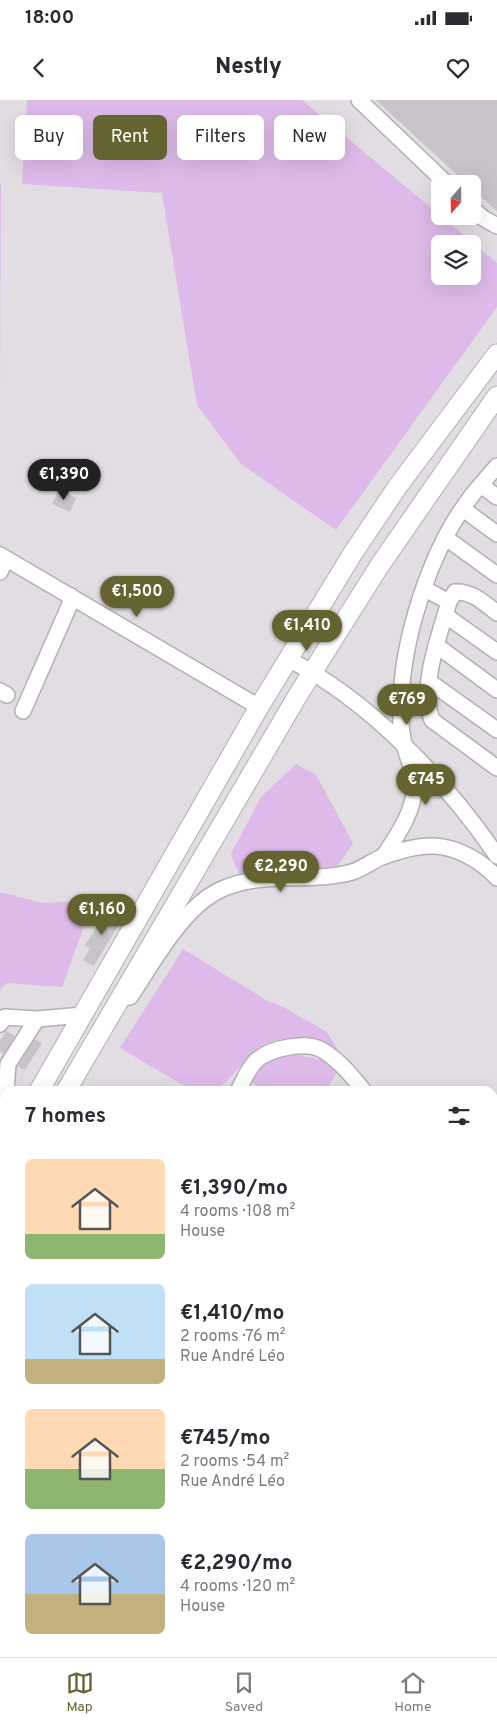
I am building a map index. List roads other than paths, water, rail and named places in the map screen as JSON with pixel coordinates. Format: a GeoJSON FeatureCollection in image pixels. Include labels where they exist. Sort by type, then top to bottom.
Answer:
{"type":"FeatureCollection","features":[{"type":"Feature","properties":{"kind":"main road"},"geometry":{"type":"LineString","coordinates":[[41,1086],[288,659],[398,486],[497,354]]}},
{"type":"Feature","properties":{"kind":"main road"},"geometry":{"type":"LineString","coordinates":[[69,1086],[312,671],[380,565],[497,396]]}},
{"type":"Feature","properties":{"kind":"street"},"geometry":{"type":"LineString","coordinates":[[358,100],[437,175]]}},
{"type":"Feature","properties":{"kind":"street"},"geometry":{"type":"LineString","coordinates":[[481,216],[497,226]]}},
{"type":"Feature","properties":{"kind":"street"},"geometry":{"type":"LineString","coordinates":[[383,857],[403,824],[410,808],[415,784],[404,745],[400,708],[405,655],[425,588],[439,550],[463,509],[497,466]]}},
{"type":"Feature","properties":{"kind":"street"},"geometry":{"type":"LineString","coordinates":[[481,485],[497,497]]}},
{"type":"Feature","properties":{"kind":"street"},"geometry":{"type":"LineString","coordinates":[[463,509],[497,534]]}},
{"type":"Feature","properties":{"kind":"street"},"geometry":{"type":"LineString","coordinates":[[446,538],[497,575]]}},
{"type":"Feature","properties":{"kind":"street"},"geometry":{"type":"LineString","coordinates":[[0,555],[259,707]]}},
{"type":"Feature","properties":{"kind":"street"},"geometry":{"type":"LineString","coordinates":[[0,560],[3,565],[0,572]]}},
{"type":"Feature","properties":{"kind":"street"},"geometry":{"type":"LineString","coordinates":[[425,588],[497,652]]}},
{"type":"Feature","properties":{"kind":"street"},"geometry":{"type":"LineString","coordinates":[[497,613],[472,595],[462,591],[454,592],[432,655],[430,682],[432,720],[497,768]]}},
{"type":"Feature","properties":{"kind":"street"},"geometry":{"type":"LineString","coordinates":[[23,711],[70,604],[71,596]]}},
{"type":"Feature","properties":{"kind":"street"},"geometry":{"type":"LineString","coordinates":[[436,645],[497,690]]}},
{"type":"Feature","properties":{"kind":"street"},"geometry":{"type":"LineString","coordinates":[[288,659],[312,671],[387,728],[475,823],[497,856]]}},
{"type":"Feature","properties":{"kind":"street"},"geometry":{"type":"LineString","coordinates":[[430,682],[497,730]]}},
{"type":"Feature","properties":{"kind":"street"},"geometry":{"type":"LineString","coordinates":[[112,1012],[127,1003],[177,929],[197,907],[220,890],[261,879],[318,877],[352,872],[383,857],[413,848],[435,846],[464,853],[492,872],[497,878]]}},
{"type":"Feature","properties":{"kind":"street"},"geometry":{"type":"LineString","coordinates":[[0,1024],[4,1017],[37,1019],[83,1015]]}},
{"type":"Feature","properties":{"kind":"street"},"geometry":{"type":"LineString","coordinates":[[6,1086],[8,1064],[37,1019]]}},
{"type":"Feature","properties":{"kind":"street"},"geometry":{"type":"LineString","coordinates":[[241,1086],[255,1062],[269,1052],[286,1046],[321,1049],[347,1070],[360,1086]]}}]}
